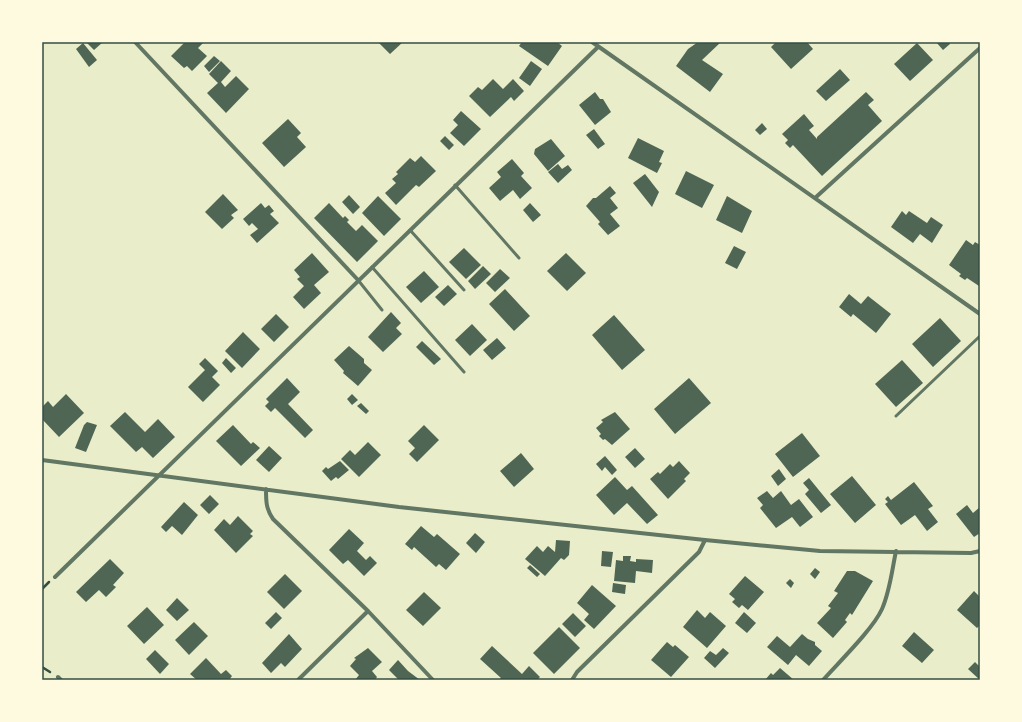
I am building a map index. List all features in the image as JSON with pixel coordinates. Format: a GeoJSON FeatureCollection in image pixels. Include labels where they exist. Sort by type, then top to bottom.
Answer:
{"type":"FeatureCollection","features":[{"type":"Feature","properties":{"kind":"street"},"geometry":{"type":"LineString","coordinates":[[135,42],[358,280]]}},
{"type":"Feature","properties":{"kind":"street"},"geometry":{"type":"LineString","coordinates":[[592,42],[980,314]]}},
{"type":"Feature","properties":{"kind":"street"},"geometry":{"type":"LineString","coordinates":[[55,576],[598,47]]}},
{"type":"Feature","properties":{"kind":"street"},"geometry":{"type":"LineString","coordinates":[[815,198],[980,48]]}},
{"type":"Feature","properties":{"kind":"street"},"geometry":{"type":"LineString","coordinates":[[42,460],[399,507],[705,540],[820,551],[971,553],[980,551]]}},
{"type":"Feature","properties":{"kind":"street"},"geometry":{"type":"LineString","coordinates":[[266,489],[268,512],[273,519],[368,611],[433,680]]}},
{"type":"Feature","properties":{"kind":"street"},"geometry":{"type":"LineString","coordinates":[[572,680],[577,672],[699,552],[705,540]]}},
{"type":"Feature","properties":{"kind":"street"},"geometry":{"type":"LineString","coordinates":[[823,680],[874,623],[882,610],[887,597],[896,551]]}},
{"type":"Feature","properties":{"kind":"street"},"geometry":{"type":"LineString","coordinates":[[298,680],[368,611]]}},
{"type":"Feature","properties":{"kind":"lane"},"geometry":{"type":"LineString","coordinates":[[455,185],[519,258]]}},
{"type":"Feature","properties":{"kind":"lane"},"geometry":{"type":"LineString","coordinates":[[410,230],[464,290]]}},
{"type":"Feature","properties":{"kind":"lane"},"geometry":{"type":"LineString","coordinates":[[372,267],[464,372]]}},
{"type":"Feature","properties":{"kind":"lane"},"geometry":{"type":"LineString","coordinates":[[358,280],[382,310]]}},
{"type":"Feature","properties":{"kind":"lane"},"geometry":{"type":"LineString","coordinates":[[896,416],[980,336]]}},
{"type":"Feature","properties":{"kind":"building"},"geometry":{"type":"Polygon","coordinates":[[[86,42],[103,42],[94,50],[86,42]]]}},
{"type":"Feature","properties":{"kind":"building"},"geometry":{"type":"Polygon","coordinates":[[[185,42],[204,42],[198,48],[207,56],[192,71],[187,66],[184,68],[171,56],[185,42]]]}},
{"type":"Feature","properties":{"kind":"building"},"geometry":{"type":"Polygon","coordinates":[[[378,42],[403,42],[390,54],[378,42]]]}},
{"type":"Feature","properties":{"kind":"building"},"geometry":{"type":"Polygon","coordinates":[[[522,42],[557,42],[562,46],[548,66],[519,46],[522,42]]]}},
{"type":"Feature","properties":{"kind":"building"},"geometry":{"type":"Polygon","coordinates":[[[698,42],[721,42],[702,60],[723,74],[710,92],[676,66],[688,49],[698,42]]]}},
{"type":"Feature","properties":{"kind":"building"},"geometry":{"type":"Polygon","coordinates":[[[776,42],[807,42],[813,49],[791,69],[771,47],[776,42]]]}},
{"type":"Feature","properties":{"kind":"building"},"geometry":{"type":"Polygon","coordinates":[[[936,42],[949,42],[950,44],[943,50],[936,42]]]}},
{"type":"Feature","properties":{"kind":"building"},"geometry":{"type":"Polygon","coordinates":[[[83,43],[97,60],[89,67],[76,49],[83,43]]]}},
{"type":"Feature","properties":{"kind":"building"},"geometry":{"type":"Polygon","coordinates":[[[917,43],[933,60],[910,81],[894,64],[917,43]]]}},
{"type":"Feature","properties":{"kind":"building"},"geometry":{"type":"Polygon","coordinates":[[[214,56],[220,61],[209,72],[204,66],[214,56]]]}},
{"type":"Feature","properties":{"kind":"building"},"geometry":{"type":"Polygon","coordinates":[[[221,61],[231,71],[221,82],[225,87],[236,76],[249,89],[226,113],[207,93],[218,83],[209,74],[221,61]]]}},
{"type":"Feature","properties":{"kind":"building"},"geometry":{"type":"Polygon","coordinates":[[[531,61],[542,69],[530,86],[519,78],[531,61]]]}},
{"type":"Feature","properties":{"kind":"building"},"geometry":{"type":"Polygon","coordinates":[[[840,69],[850,80],[826,101],[816,91],[840,69]]]}},
{"type":"Feature","properties":{"kind":"building"},"geometry":{"type":"Polygon","coordinates":[[[493,79],[503,89],[513,79],[524,91],[514,101],[511,97],[490,117],[469,96],[478,87],[482,90],[493,79]]]}},
{"type":"Feature","properties":{"kind":"building"},"geometry":{"type":"Polygon","coordinates":[[[595,92],[600,99],[603,99],[611,112],[595,125],[579,105],[595,92]]]}},
{"type":"Feature","properties":{"kind":"building"},"geometry":{"type":"Polygon","coordinates":[[[866,92],[874,100],[868,105],[882,121],[822,176],[793,145],[790,148],[785,143],[788,140],[782,134],[804,114],[814,126],[809,130],[817,139],[817,137],[866,92]]]}},
{"type":"Feature","properties":{"kind":"building"},"geometry":{"type":"Polygon","coordinates":[[[461,111],[481,129],[464,146],[450,133],[458,125],[453,120],[461,111]]]}},
{"type":"Feature","properties":{"kind":"building"},"geometry":{"type":"Polygon","coordinates":[[[288,119],[301,133],[297,137],[306,147],[284,167],[262,143],[288,119]]]}},
{"type":"Feature","properties":{"kind":"building"},"geometry":{"type":"Polygon","coordinates":[[[762,123],[767,129],[760,135],[755,130],[762,123]]]}},
{"type":"Feature","properties":{"kind":"building"},"geometry":{"type":"Polygon","coordinates":[[[594,129],[605,144],[598,149],[586,135],[594,129]]]}},
{"type":"Feature","properties":{"kind":"building"},"geometry":{"type":"Polygon","coordinates":[[[445,136],[454,145],[449,150],[440,141],[445,136]]]}},
{"type":"Feature","properties":{"kind":"building"},"geometry":{"type":"Polygon","coordinates":[[[638,138],[664,151],[659,162],[662,163],[657,173],[628,158],[638,138]]]}},
{"type":"Feature","properties":{"kind":"building"},"geometry":{"type":"Polygon","coordinates":[[[551,139],[565,156],[548,171],[534,154],[535,149],[551,139]]]}},
{"type":"Feature","properties":{"kind":"building"},"geometry":{"type":"Polygon","coordinates":[[[421,156],[436,171],[419,187],[416,185],[396,205],[385,193],[396,183],[392,179],[398,174],[396,172],[410,158],[415,162],[421,156]]]}},
{"type":"Feature","properties":{"kind":"building"},"geometry":{"type":"Polygon","coordinates":[[[512,159],[524,173],[521,176],[532,188],[520,199],[513,190],[500,201],[489,188],[501,177],[497,172],[512,159]]]}},
{"type":"Feature","properties":{"kind":"building"},"geometry":{"type":"Polygon","coordinates":[[[558,164],[562,169],[568,165],[572,170],[558,183],[548,172],[558,164]]]}},
{"type":"Feature","properties":{"kind":"building"},"geometry":{"type":"Polygon","coordinates":[[[686,171],[714,185],[702,208],[675,194],[686,171]]]}},
{"type":"Feature","properties":{"kind":"building"},"geometry":{"type":"Polygon","coordinates":[[[645,174],[659,192],[652,207],[633,183],[645,174]]]}},
{"type":"Feature","properties":{"kind":"building"},"geometry":{"type":"Polygon","coordinates":[[[610,186],[616,193],[610,198],[618,208],[610,214],[620,226],[608,235],[598,224],[600,222],[586,206],[593,198],[596,198],[610,186]]]}},
{"type":"Feature","properties":{"kind":"building"},"geometry":{"type":"Polygon","coordinates":[[[223,194],[238,210],[231,215],[234,218],[222,229],[205,212],[223,194]]]}},
{"type":"Feature","properties":{"kind":"building"},"geometry":{"type":"Polygon","coordinates":[[[349,195],[360,207],[353,214],[342,202],[349,195]]]}},
{"type":"Feature","properties":{"kind":"building"},"geometry":{"type":"Polygon","coordinates":[[[378,196],[401,219],[384,236],[362,213],[378,196]]]}},
{"type":"Feature","properties":{"kind":"building"},"geometry":{"type":"Polygon","coordinates":[[[727,196],[752,211],[742,233],[716,220],[727,196]]]}},
{"type":"Feature","properties":{"kind":"building"},"geometry":{"type":"Polygon","coordinates":[[[261,203],[265,208],[269,205],[274,211],[270,214],[279,223],[257,243],[250,235],[258,229],[252,223],[249,226],[243,219],[261,203]]]}},
{"type":"Feature","properties":{"kind":"building"},"geometry":{"type":"Polygon","coordinates":[[[329,203],[343,218],[345,216],[349,220],[347,222],[356,231],[362,225],[378,241],[357,262],[314,218],[329,203]]]}},
{"type":"Feature","properties":{"kind":"building"},"geometry":{"type":"Polygon","coordinates":[[[530,203],[541,215],[533,222],[523,210],[530,203]]]}},
{"type":"Feature","properties":{"kind":"building"},"geometry":{"type":"Polygon","coordinates":[[[902,211],[906,215],[909,211],[927,223],[931,217],[943,225],[932,243],[920,234],[913,243],[891,227],[902,211]]]}},
{"type":"Feature","properties":{"kind":"building"},"geometry":{"type":"Polygon","coordinates":[[[966,240],[973,245],[975,242],[980,245],[979,286],[967,278],[965,280],[959,276],[961,274],[949,265],[966,240]]]}},
{"type":"Feature","properties":{"kind":"building"},"geometry":{"type":"Polygon","coordinates":[[[734,246],[746,252],[737,269],[725,263],[734,246]]]}},
{"type":"Feature","properties":{"kind":"building"},"geometry":{"type":"Polygon","coordinates":[[[464,248],[481,265],[466,279],[449,262],[464,248]]]}},
{"type":"Feature","properties":{"kind":"building"},"geometry":{"type":"Polygon","coordinates":[[[312,253],[329,272],[314,285],[321,293],[304,309],[293,297],[304,286],[297,279],[300,277],[294,270],[312,253]]]}},
{"type":"Feature","properties":{"kind":"building"},"geometry":{"type":"Polygon","coordinates":[[[566,253],[586,273],[567,291],[547,271],[566,253]]]}},
{"type":"Feature","properties":{"kind":"building"},"geometry":{"type":"Polygon","coordinates":[[[483,266],[491,274],[475,289],[468,281],[483,266]]]}},
{"type":"Feature","properties":{"kind":"building"},"geometry":{"type":"Polygon","coordinates":[[[500,269],[510,278],[495,292],[486,283],[500,269]]]}},
{"type":"Feature","properties":{"kind":"building"},"geometry":{"type":"Polygon","coordinates":[[[424,271],[439,287],[421,303],[406,287],[424,271]]]}},
{"type":"Feature","properties":{"kind":"building"},"geometry":{"type":"Polygon","coordinates":[[[448,285],[457,294],[444,306],[435,297],[448,285]]]}},
{"type":"Feature","properties":{"kind":"building"},"geometry":{"type":"Polygon","coordinates":[[[505,289],[530,316],[514,331],[489,304],[505,289]]]}},
{"type":"Feature","properties":{"kind":"building"},"geometry":{"type":"Polygon","coordinates":[[[849,294],[861,304],[868,296],[891,314],[876,333],[853,314],[851,317],[839,307],[849,294]]]}},
{"type":"Feature","properties":{"kind":"building"},"geometry":{"type":"Polygon","coordinates":[[[391,312],[401,323],[396,328],[402,334],[383,352],[368,337],[391,312]]]}},
{"type":"Feature","properties":{"kind":"building"},"geometry":{"type":"Polygon","coordinates":[[[276,314],[289,327],[274,342],[261,329],[276,314]]]}},
{"type":"Feature","properties":{"kind":"building"},"geometry":{"type":"Polygon","coordinates":[[[614,315],[645,350],[622,370],[592,335],[614,315]]]}},
{"type":"Feature","properties":{"kind":"building"},"geometry":{"type":"Polygon","coordinates":[[[940,318],[961,341],[933,367],[912,344],[940,318]]]}},
{"type":"Feature","properties":{"kind":"building"},"geometry":{"type":"Polygon","coordinates":[[[472,324],[487,340],[470,356],[455,340],[472,324]]]}},
{"type":"Feature","properties":{"kind":"building"},"geometry":{"type":"Polygon","coordinates":[[[243,332],[260,349],[242,368],[225,351],[243,332]]]}},
{"type":"Feature","properties":{"kind":"building"},"geometry":{"type":"Polygon","coordinates":[[[497,338],[506,348],[492,360],[483,350],[497,338]]]}},
{"type":"Feature","properties":{"kind":"building"},"geometry":{"type":"Polygon","coordinates":[[[422,341],[441,359],[434,365],[416,347],[422,341]]]}},
{"type":"Feature","properties":{"kind":"building"},"geometry":{"type":"Polygon","coordinates":[[[349,346],[364,359],[364,363],[372,370],[358,386],[343,373],[344,371],[334,360],[349,346]]]}},
{"type":"Feature","properties":{"kind":"building"},"geometry":{"type":"Polygon","coordinates":[[[205,358],[218,371],[212,377],[220,385],[203,402],[188,387],[205,370],[199,364],[205,358]]]}},
{"type":"Feature","properties":{"kind":"building"},"geometry":{"type":"Polygon","coordinates":[[[226,358],[236,368],[231,373],[222,363],[226,358]]]}},
{"type":"Feature","properties":{"kind":"building"},"geometry":{"type":"Polygon","coordinates":[[[902,360],[923,383],[896,407],[875,384],[902,360]]]}},
{"type":"Feature","properties":{"kind":"building"},"geometry":{"type":"Polygon","coordinates":[[[287,378],[300,392],[288,404],[313,430],[305,438],[275,408],[271,412],[265,406],[269,402],[266,399],[287,378]]]}},
{"type":"Feature","properties":{"kind":"building"},"geometry":{"type":"Polygon","coordinates":[[[689,378],[711,403],[675,434],[654,409],[689,378]]]}},
{"type":"Feature","properties":{"kind":"building"},"geometry":{"type":"Polygon","coordinates":[[[66,394],[84,413],[59,437],[42,419],[42,407],[48,401],[53,407],[66,394]]]}},
{"type":"Feature","properties":{"kind":"building"},"geometry":{"type":"Polygon","coordinates":[[[352,394],[358,400],[352,405],[347,399],[352,394]]]}},
{"type":"Feature","properties":{"kind":"building"},"geometry":{"type":"Polygon","coordinates":[[[361,403],[369,411],[366,414],[357,406],[361,403]]]}},
{"type":"Feature","properties":{"kind":"building"},"geometry":{"type":"Polygon","coordinates":[[[125,412],[145,432],[158,419],[175,437],[153,458],[142,447],[136,452],[110,426],[125,412]]]}},
{"type":"Feature","properties":{"kind":"building"},"geometry":{"type":"Polygon","coordinates":[[[615,412],[630,429],[612,445],[599,436],[601,434],[596,428],[603,422],[601,420],[615,412]]]}},
{"type":"Feature","properties":{"kind":"building"},"geometry":{"type":"Polygon","coordinates":[[[87,422],[97,425],[86,452],[75,448],[84,425],[87,422]]]}},
{"type":"Feature","properties":{"kind":"building"},"geometry":{"type":"Polygon","coordinates":[[[233,425],[251,444],[253,442],[260,448],[241,466],[216,441],[233,425]]]}},
{"type":"Feature","properties":{"kind":"building"},"geometry":{"type":"Polygon","coordinates":[[[424,425],[439,440],[417,462],[409,454],[415,448],[408,441],[424,425]]]}},
{"type":"Feature","properties":{"kind":"building"},"geometry":{"type":"Polygon","coordinates":[[[802,433],[820,456],[793,477],[775,454],[802,433]]]}},
{"type":"Feature","properties":{"kind":"building"},"geometry":{"type":"Polygon","coordinates":[[[368,442],[381,455],[359,477],[341,459],[350,450],[355,455],[368,442]]]}},
{"type":"Feature","properties":{"kind":"building"},"geometry":{"type":"Polygon","coordinates":[[[269,446],[282,458],[269,472],[256,460],[269,446]]]}},
{"type":"Feature","properties":{"kind":"building"},"geometry":{"type":"Polygon","coordinates":[[[635,448],[645,459],[635,468],[625,457],[635,448]]]}},
{"type":"Feature","properties":{"kind":"building"},"geometry":{"type":"Polygon","coordinates":[[[521,453],[534,469],[514,487],[500,471],[521,453]]]}},
{"type":"Feature","properties":{"kind":"building"},"geometry":{"type":"Polygon","coordinates":[[[605,456],[617,470],[612,475],[605,467],[602,471],[596,464],[605,456]]]}},
{"type":"Feature","properties":{"kind":"building"},"geometry":{"type":"Polygon","coordinates":[[[340,461],[349,470],[338,479],[336,477],[331,481],[322,471],[326,467],[328,469],[340,461]]]}},
{"type":"Feature","properties":{"kind":"building"},"geometry":{"type":"Polygon","coordinates":[[[679,461],[690,473],[684,479],[686,481],[668,499],[650,479],[658,472],[660,474],[670,464],[673,467],[679,461]]]}},
{"type":"Feature","properties":{"kind":"building"},"geometry":{"type":"Polygon","coordinates":[[[779,469],[786,479],[778,486],[771,476],[779,469]]]}},
{"type":"Feature","properties":{"kind":"building"},"geometry":{"type":"Polygon","coordinates":[[[852,476],[876,505],[855,523],[830,494],[852,476]]]}},
{"type":"Feature","properties":{"kind":"building"},"geometry":{"type":"Polygon","coordinates":[[[615,477],[627,490],[632,486],[658,515],[647,524],[627,503],[614,515],[596,495],[615,477]]]}},
{"type":"Feature","properties":{"kind":"building"},"geometry":{"type":"Polygon","coordinates":[[[809,478],[831,505],[821,513],[805,494],[809,490],[803,483],[809,478]]]}},
{"type":"Feature","properties":{"kind":"building"},"geometry":{"type":"Polygon","coordinates":[[[914,482],[933,506],[928,509],[938,522],[927,531],[915,515],[901,525],[885,504],[888,502],[885,499],[888,496],[891,500],[914,482]]]}},
{"type":"Feature","properties":{"kind":"building"},"geometry":{"type":"Polygon","coordinates":[[[767,491],[773,498],[781,491],[791,505],[799,499],[813,517],[800,527],[792,517],[776,528],[760,508],[763,505],[757,498],[767,491]]]}},
{"type":"Feature","properties":{"kind":"building"},"geometry":{"type":"Polygon","coordinates":[[[210,495],[219,504],[209,514],[200,505],[210,495]]]}},
{"type":"Feature","properties":{"kind":"building"},"geometry":{"type":"Polygon","coordinates":[[[184,502],[198,515],[182,535],[172,526],[166,532],[161,527],[184,502]]]}},
{"type":"Feature","properties":{"kind":"building"},"geometry":{"type":"Polygon","coordinates":[[[967,505],[973,513],[980,507],[980,533],[974,537],[956,514],[967,505]]]}},
{"type":"Feature","properties":{"kind":"building"},"geometry":{"type":"Polygon","coordinates":[[[238,516],[253,531],[250,534],[253,536],[236,553],[214,530],[224,519],[230,525],[238,516]]]}},
{"type":"Feature","properties":{"kind":"building"},"geometry":{"type":"Polygon","coordinates":[[[421,526],[434,537],[437,534],[460,554],[446,570],[439,564],[436,567],[414,547],[412,550],[405,544],[421,526]]]}},
{"type":"Feature","properties":{"kind":"building"},"geometry":{"type":"Polygon","coordinates":[[[349,529],[364,543],[357,551],[366,560],[370,556],[377,563],[364,576],[348,560],[343,564],[329,550],[349,529]]]}},
{"type":"Feature","properties":{"kind":"building"},"geometry":{"type":"Polygon","coordinates":[[[475,533],[485,542],[476,553],[466,543],[475,533]]]}},
{"type":"Feature","properties":{"kind":"building"},"geometry":{"type":"Polygon","coordinates":[[[556,540],[570,541],[569,555],[564,560],[561,558],[545,576],[525,559],[537,546],[543,552],[548,546],[555,552],[556,540]]]}},
{"type":"Feature","properties":{"kind":"building"},"geometry":{"type":"Polygon","coordinates":[[[602,551],[613,552],[611,567],[601,566],[602,551]]]}},
{"type":"Feature","properties":{"kind":"building"},"geometry":{"type":"Polygon","coordinates":[[[623,556],[631,556],[630,561],[636,562],[636,559],[653,560],[652,573],[636,571],[635,583],[614,581],[616,560],[623,561],[623,556]]]}},
{"type":"Feature","properties":{"kind":"building"},"geometry":{"type":"Polygon","coordinates":[[[110,559],[124,573],[113,585],[116,587],[106,597],[99,590],[86,602],[76,592],[110,559]]]}},
{"type":"Feature","properties":{"kind":"building"},"geometry":{"type":"Polygon","coordinates":[[[530,565],[540,574],[537,577],[527,568],[530,565]]]}},
{"type":"Feature","properties":{"kind":"building"},"geometry":{"type":"Polygon","coordinates":[[[815,568],[820,572],[815,579],[810,574],[815,568]]]}},
{"type":"Feature","properties":{"kind":"building"},"geometry":{"type":"Polygon","coordinates":[[[847,571],[855,571],[873,581],[852,615],[850,613],[845,620],[847,622],[833,638],[817,623],[831,608],[828,606],[838,593],[834,591],[847,571]]]}},
{"type":"Feature","properties":{"kind":"building"},"geometry":{"type":"Polygon","coordinates":[[[285,574],[302,591],[284,609],[267,592],[285,574]]]}},
{"type":"Feature","properties":{"kind":"building"},"geometry":{"type":"Polygon","coordinates":[[[745,576],[764,592],[748,610],[742,605],[739,608],[732,602],[735,599],[729,594],[745,576]]]}},
{"type":"Feature","properties":{"kind":"building"},"geometry":{"type":"Polygon","coordinates":[[[790,579],[794,583],[791,588],[786,583],[790,579]]]}},
{"type":"Feature","properties":{"kind":"building"},"geometry":{"type":"Polygon","coordinates":[[[613,583],[626,585],[625,594],[612,592],[613,583]]]}},
{"type":"Feature","properties":{"kind":"building"},"geometry":{"type":"Polygon","coordinates":[[[592,585],[616,606],[594,629],[584,620],[589,614],[577,603],[592,585]]]}},
{"type":"Feature","properties":{"kind":"building"},"geometry":{"type":"Polygon","coordinates":[[[974,591],[980,597],[980,625],[977,628],[957,610],[974,591]]]}},
{"type":"Feature","properties":{"kind":"building"},"geometry":{"type":"Polygon","coordinates":[[[424,592],[441,608],[423,626],[406,610],[424,592]]]}},
{"type":"Feature","properties":{"kind":"building"},"geometry":{"type":"Polygon","coordinates":[[[177,598],[189,610],[177,621],[166,610],[177,598]]]}},
{"type":"Feature","properties":{"kind":"building"},"geometry":{"type":"Polygon","coordinates":[[[147,607],[164,625],[144,644],[127,626],[147,607]]]}},
{"type":"Feature","properties":{"kind":"building"},"geometry":{"type":"Polygon","coordinates":[[[697,610],[705,618],[710,612],[726,626],[707,648],[683,627],[697,610]]]}},
{"type":"Feature","properties":{"kind":"building"},"geometry":{"type":"Polygon","coordinates":[[[276,612],[282,618],[271,629],[265,623],[276,612]]]}},
{"type":"Feature","properties":{"kind":"building"},"geometry":{"type":"Polygon","coordinates":[[[744,612],[756,623],[747,633],[735,623],[744,612]]]}},
{"type":"Feature","properties":{"kind":"building"},"geometry":{"type":"Polygon","coordinates":[[[573,613],[586,626],[575,637],[562,624],[573,613]]]}},
{"type":"Feature","properties":{"kind":"building"},"geometry":{"type":"Polygon","coordinates":[[[194,622],[208,636],[189,655],[175,640],[194,622]]]}},
{"type":"Feature","properties":{"kind":"building"},"geometry":{"type":"Polygon","coordinates":[[[559,627],[580,648],[554,674],[533,653],[559,627]]]}},
{"type":"Feature","properties":{"kind":"building"},"geometry":{"type":"Polygon","coordinates":[[[914,632],[934,650],[922,663],[902,646],[914,632]]]}},
{"type":"Feature","properties":{"kind":"building"},"geometry":{"type":"Polygon","coordinates":[[[289,634],[302,649],[285,667],[281,663],[271,673],[262,663],[289,634]]]}},
{"type":"Feature","properties":{"kind":"building"},"geometry":{"type":"Polygon","coordinates":[[[802,634],[815,642],[815,645],[822,651],[809,666],[796,655],[788,665],[767,647],[777,636],[790,647],[802,634]]]}},
{"type":"Feature","properties":{"kind":"building"},"geometry":{"type":"Polygon","coordinates":[[[667,642],[673,647],[675,645],[689,657],[671,677],[651,660],[667,642]]]}},
{"type":"Feature","properties":{"kind":"building"},"geometry":{"type":"Polygon","coordinates":[[[492,646],[522,674],[529,666],[540,677],[537,680],[499,680],[501,678],[480,659],[492,646]]]}},
{"type":"Feature","properties":{"kind":"building"},"geometry":{"type":"Polygon","coordinates":[[[368,648],[382,662],[372,671],[377,677],[375,680],[355,680],[359,675],[350,666],[356,659],[354,658],[368,648]]]}},
{"type":"Feature","properties":{"kind":"building"},"geometry":{"type":"Polygon","coordinates":[[[723,648],[729,653],[715,668],[704,658],[710,651],[716,655],[723,648]]]}},
{"type":"Feature","properties":{"kind":"building"},"geometry":{"type":"Polygon","coordinates":[[[155,650],[169,664],[160,674],[146,659],[155,650]]]}},
{"type":"Feature","properties":{"kind":"building"},"geometry":{"type":"Polygon","coordinates":[[[206,658],[221,674],[226,670],[232,676],[229,680],[197,680],[190,674],[206,658]]]}},
{"type":"Feature","properties":{"kind":"building"},"geometry":{"type":"Polygon","coordinates":[[[398,660],[408,671],[420,680],[399,680],[389,670],[398,660]]]}},
{"type":"Feature","properties":{"kind":"building"},"geometry":{"type":"Polygon","coordinates":[[[975,662],[980,667],[980,680],[968,669],[975,662]]]}},
{"type":"Feature","properties":{"kind":"building"},"geometry":{"type":"Polygon","coordinates":[[[780,668],[794,680],[765,680],[771,673],[773,675],[780,668]]]}}]}
